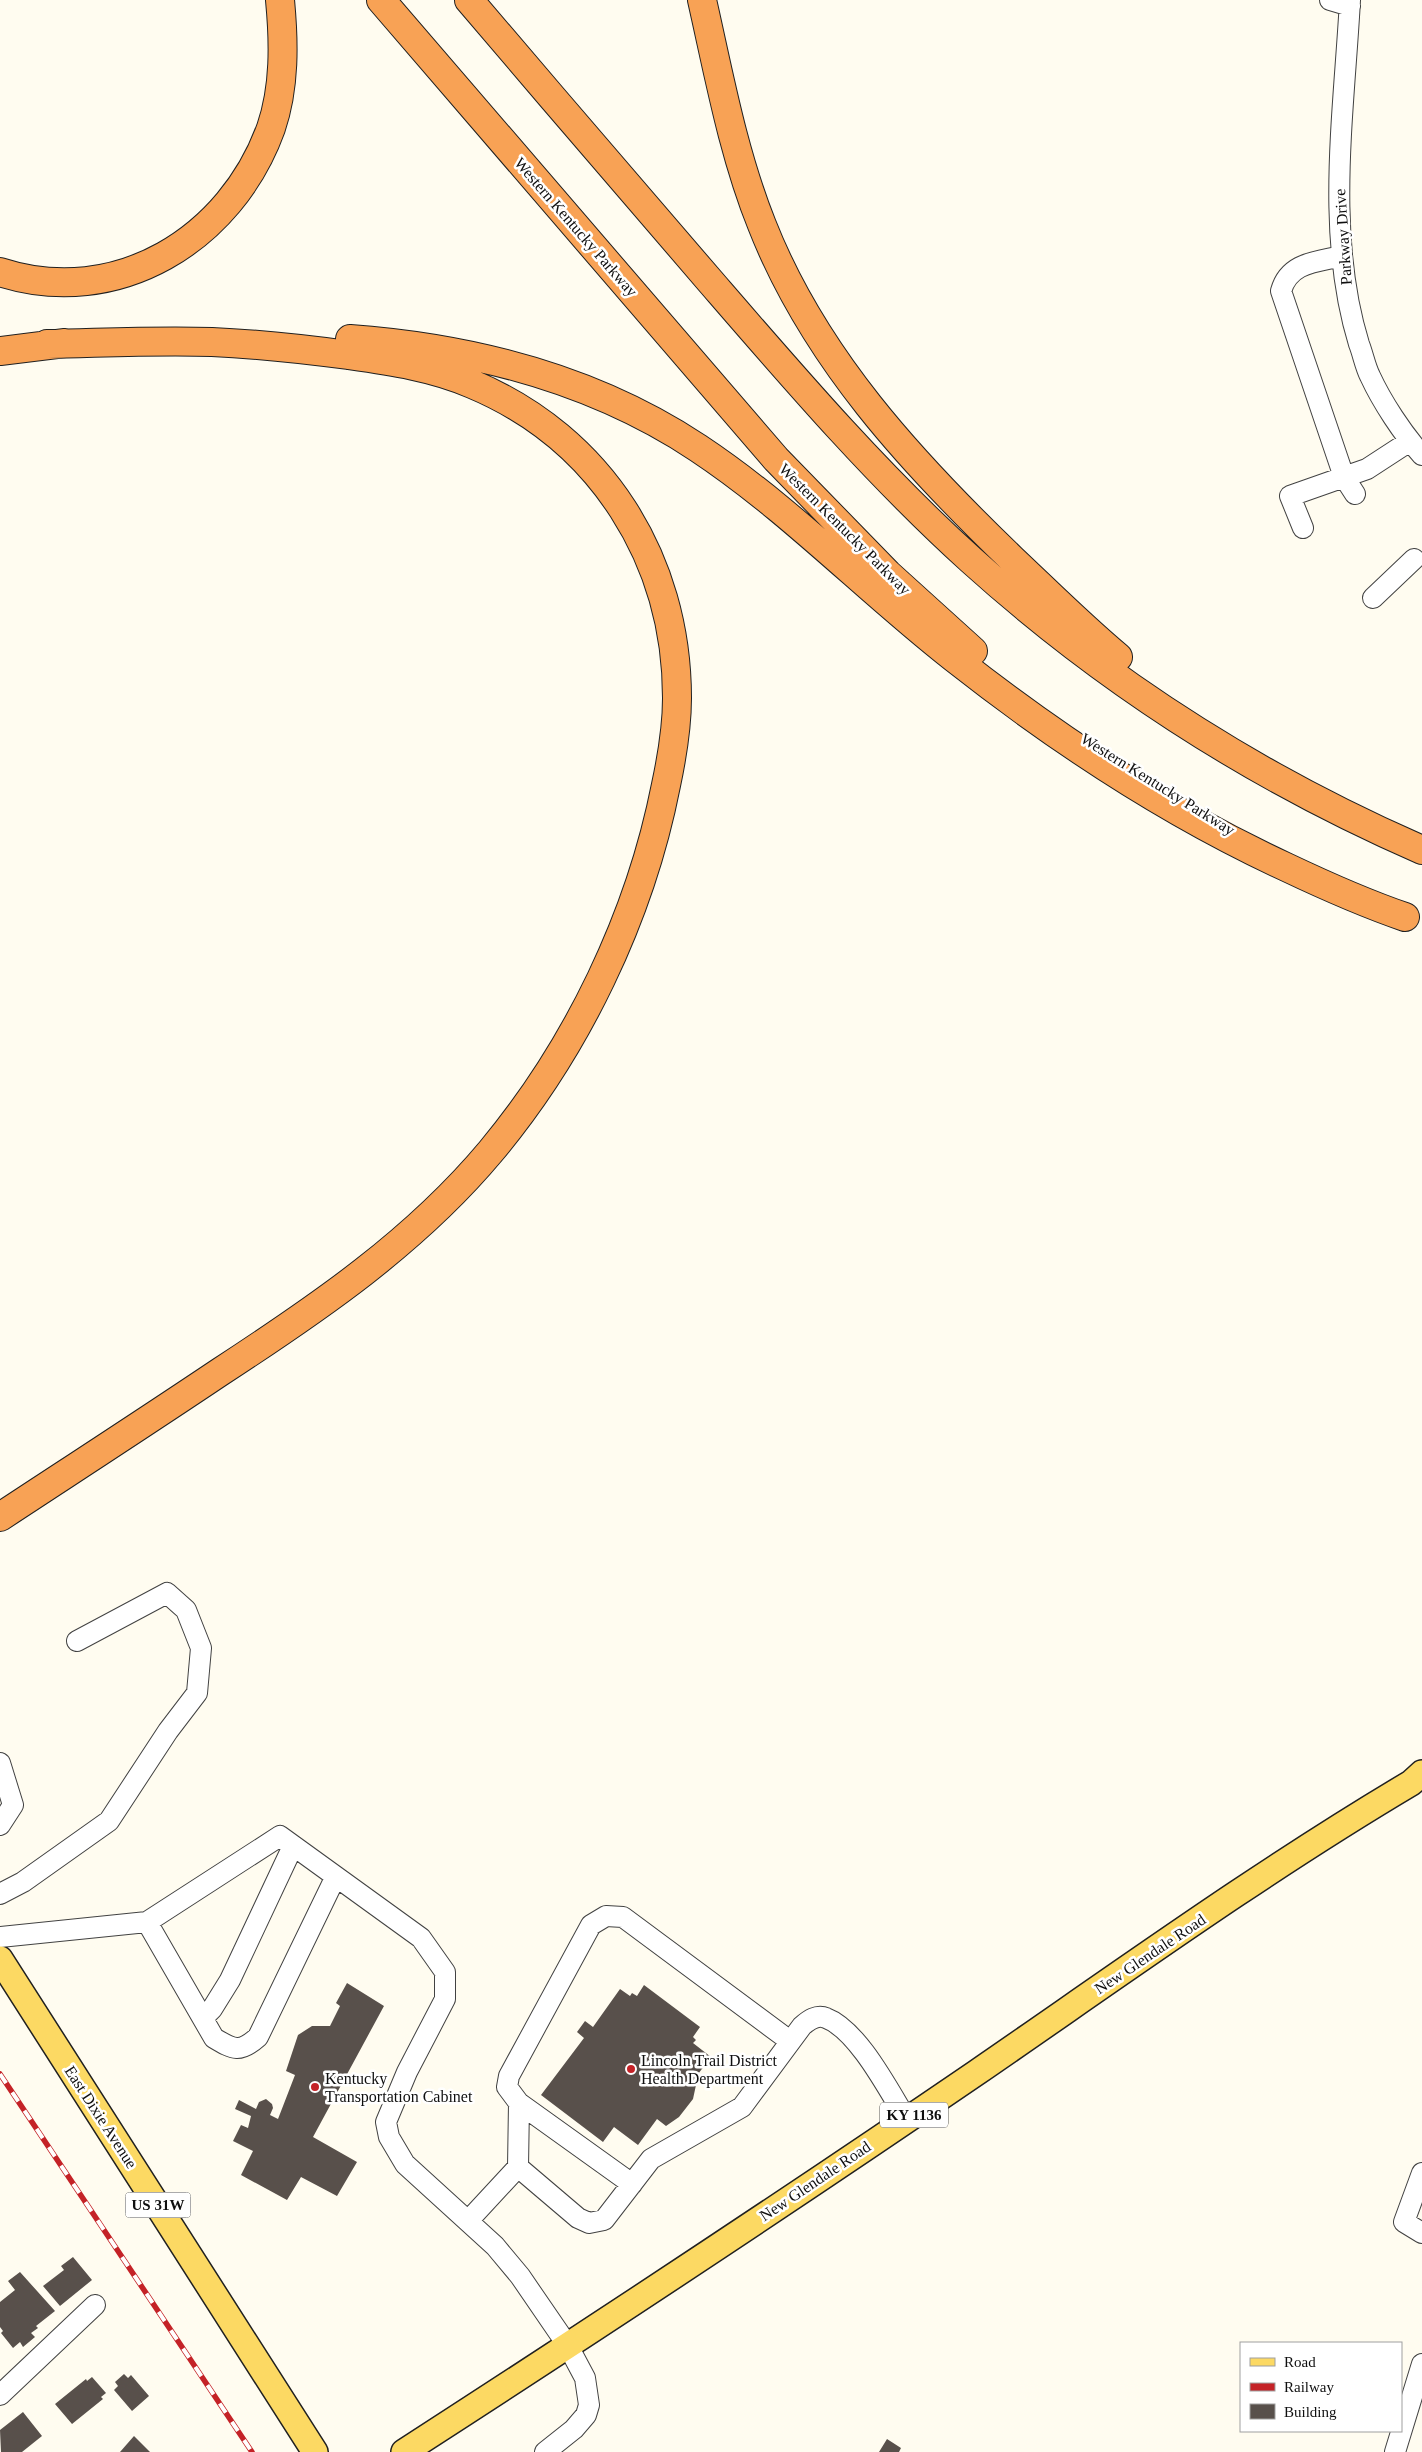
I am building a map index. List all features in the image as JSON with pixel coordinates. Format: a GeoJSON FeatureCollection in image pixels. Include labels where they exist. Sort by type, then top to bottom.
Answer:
{"type":"FeatureCollection","features":[{"type":"Feature","properties":{"kind":"highway"},"geometry":{"type":"LineString","coordinates":[[0,272],[50,282],[88,281],[127,273],[158,260],[200,233],[231,203],[254,167],[271,126],[281,82],[284,38],[280,0]]}},
{"type":"Feature","properties":{"kind":"highway","name":"Western Kentucky Parkway"},"geometry":{"type":"LineString","coordinates":[[381,0],[770,452],[875,562],[947,628],[1022,690],[1132,770],[1265,850],[1335,885],[1414,920]]}},
{"type":"Feature","properties":{"kind":"highway"},"geometry":{"type":"LineString","coordinates":[[469,0],[792,376],[910,502],[1014,597],[1101,666],[1168,714],[1237,757],[1381,832],[1422,850]]}},
{"type":"Feature","properties":{"kind":"highway"},"geometry":{"type":"LineString","coordinates":[[702,0],[741,163],[762,224],[788,283],[815,331],[857,391],[943,490],[1084,628],[1187,712],[1296,789]]}},
{"type":"Feature","properties":{"kind":"highway"},"geometry":{"type":"LineString","coordinates":[[0,351],[47,344],[163,336],[307,337],[392,342],[447,350],[500,361],[552,377],[602,396],[651,419],[697,447],[742,479],[956,660],[1095,762],[1144,793],[1248,850],[1361,902],[1414,920]]}},
{"type":"Feature","properties":{"kind":"highway"},"geometry":{"type":"LineString","coordinates":[[0,1517],[319,1306],[411,1233],[453,1194],[491,1151],[526,1106],[570,1036],[607,963],[628,914],[646,863],[661,810],[672,756],[678,702],[675,649],[664,597],[646,549],[621,504],[590,464],[553,431],[512,403],[469,382],[422,368],[320,351],[209,342],[47,344]]}},
{"type":"Feature","properties":{"kind":"main road","name":"New Glendale Road"},"geometry":{"type":"LineString","coordinates":[[404,2452],[568,2346],[907,2120],[1332,1830],[1411,1783],[1422,1773]]}},
{"type":"Feature","properties":{"kind":"main road","name":"East Dixie Avenue"},"geometry":{"type":"LineString","coordinates":[[0,1959],[315,2452]]}},
{"type":"Feature","properties":{"kind":"street"},"geometry":{"type":"LineString","coordinates":[[1330,0],[1350,3]]}},
{"type":"Feature","properties":{"kind":"street","name":"Parkway Drive"},"geometry":{"type":"LineString","coordinates":[[1350,3],[1340,177],[1342,256],[1350,313],[1370,376],[1416,448]]}},
{"type":"Feature","properties":{"kind":"street"},"geometry":{"type":"LineString","coordinates":[[1342,256],[1302,265],[1285,278],[1281,291],[1344,477],[1355,494]]}},
{"type":"Feature","properties":{"kind":"street"},"geometry":{"type":"LineString","coordinates":[[1303,528],[1290,496],[1367,469],[1416,448]]}},
{"type":"Feature","properties":{"kind":"street"},"geometry":{"type":"LineString","coordinates":[[1373,598],[1414,559]]}},
{"type":"Feature","properties":{"kind":"street"},"geometry":{"type":"LineString","coordinates":[[0,1894],[22,1882],[109,1821],[168,1730],[197,1693],[200,1648],[186,1610],[167,1593],[77,1641]]}},
{"type":"Feature","properties":{"kind":"street"},"geometry":{"type":"LineString","coordinates":[[0,1762],[13,1805],[0,1825]]}},
{"type":"Feature","properties":{"kind":"street"},"geometry":{"type":"LineString","coordinates":[[0,1937],[147,1922],[280,1836],[335,1878],[420,1938],[445,1972],[445,1999],[407,2072],[386,2122],[389,2137],[405,2164],[495,2246],[520,2276],[568,2346],[586,2378],[589,2405],[586,2415],[574,2429],[545,2452]]}},
{"type":"Feature","properties":{"kind":"street"},"geometry":{"type":"LineString","coordinates":[[203,2018],[212,2009],[230,1980],[293,1846]]}},
{"type":"Feature","properties":{"kind":"street"},"geometry":{"type":"LineString","coordinates":[[147,1922],[214,2038],[231,2048],[246,2047],[258,2037],[335,1878]]}},
{"type":"Feature","properties":{"kind":"street"},"geometry":{"type":"LineString","coordinates":[[632,2184],[519,2103],[507,2087],[509,2076],[591,1925],[606,1916],[623,1917],[790,2041]]}},
{"type":"Feature","properties":{"kind":"street"},"geometry":{"type":"LineString","coordinates":[[518,2167],[578,2218],[589,2223],[604,2220],[651,2159],[742,2107],[790,2041],[802,2026],[813,2018],[826,2018],[855,2038],[907,2120]]}},
{"type":"Feature","properties":{"kind":"street"},"geometry":{"type":"LineString","coordinates":[[468,2221],[518,2167],[519,2103]]}},
{"type":"Feature","properties":{"kind":"street"},"geometry":{"type":"LineString","coordinates":[[1422,2172],[1404,2222],[1422,2233]]}},
{"type":"Feature","properties":{"kind":"street"},"geometry":{"type":"LineString","coordinates":[[0,2394],[96,2305]]}},
{"type":"Feature","properties":{"kind":"street"},"geometry":{"type":"LineString","coordinates":[[1402,2429],[1422,2364]]}},
{"type":"Feature","properties":{"kind":"street"},"geometry":{"type":"LineString","coordinates":[[1395,2452],[1401,2432]]}},
{"type":"Feature","properties":{"kind":"building","name":"Kentucky Transportation Cabinet"},"geometry":{"type":"Polygon","coordinates":[[[347,1983],[384,2006],[313,2137],[357,2162],[337,2196],[301,2177],[287,2200],[241,2175],[253,2151],[233,2141],[241,2125],[248,2128],[251,2116],[235,2109],[239,2100],[256,2109],[259,2102],[266,2099],[272,2104],[273,2108],[270,2115],[278,2119],[295,2075],[286,2071],[298,2035],[312,2026],[330,2026],[340,2006],[336,2003],[347,1983]]]}},
{"type":"Feature","properties":{"kind":"building","name":"Lincoln Trail District Health Department"},"geometry":{"type":"Polygon","coordinates":[[[644,1985],[700,2027],[693,2037],[696,2040],[693,2043],[711,2057],[692,2082],[696,2085],[693,2099],[679,2117],[666,2126],[657,2119],[638,2145],[614,2127],[603,2142],[541,2095],[584,2038],[577,2032],[585,2021],[593,2027],[620,1989],[630,1996],[632,1993],[637,1996],[644,1985]]]}},
{"type":"Feature","properties":{"kind":"building"},"geometry":{"type":"Polygon","coordinates":[[[73,2257],[92,2280],[60,2306],[43,2286],[64,2270],[61,2266],[73,2257]]]}},
{"type":"Feature","properties":{"kind":"building"},"geometry":{"type":"Polygon","coordinates":[[[20,2272],[55,2311],[36,2326],[38,2328],[31,2333],[35,2337],[23,2347],[20,2342],[13,2348],[1,2333],[3,2331],[0,2327],[0,2302],[15,2290],[8,2281],[20,2272]]]}},
{"type":"Feature","properties":{"kind":"building"},"geometry":{"type":"Polygon","coordinates":[[[124,2374],[128,2378],[131,2375],[149,2396],[132,2411],[114,2390],[118,2386],[115,2382],[124,2374]]]}},
{"type":"Feature","properties":{"kind":"building"},"geometry":{"type":"Polygon","coordinates":[[[92,2377],[106,2393],[101,2397],[103,2399],[72,2424],[55,2404],[86,2379],[87,2381],[92,2377]]]}},
{"type":"Feature","properties":{"kind":"building"},"geometry":{"type":"Polygon","coordinates":[[[23,2412],[42,2436],[22,2452],[1,2452],[0,2430],[23,2412]]]}},
{"type":"Feature","properties":{"kind":"building"},"geometry":{"type":"Polygon","coordinates":[[[134,2436],[150,2452],[120,2452],[134,2436]]]}},
{"type":"Feature","properties":{"kind":"building"},"geometry":{"type":"Polygon","coordinates":[[[887,2439],[901,2448],[899,2452],[879,2452],[887,2439]]]}},
{"type":"Feature","properties":{"kind":"railway"},"geometry":{"type":"LineString","coordinates":[[0,2074],[252,2452]]}},
{"type":"Feature","properties":{"kind":"place","name":"Lincoln Trail District Health Department"},"geometry":{"type":"Point","coordinates":[631,2069]}},
{"type":"Feature","properties":{"kind":"place","name":"Kentucky Transportation Cabinet"},"geometry":{"type":"Point","coordinates":[315,2087]}}]}
